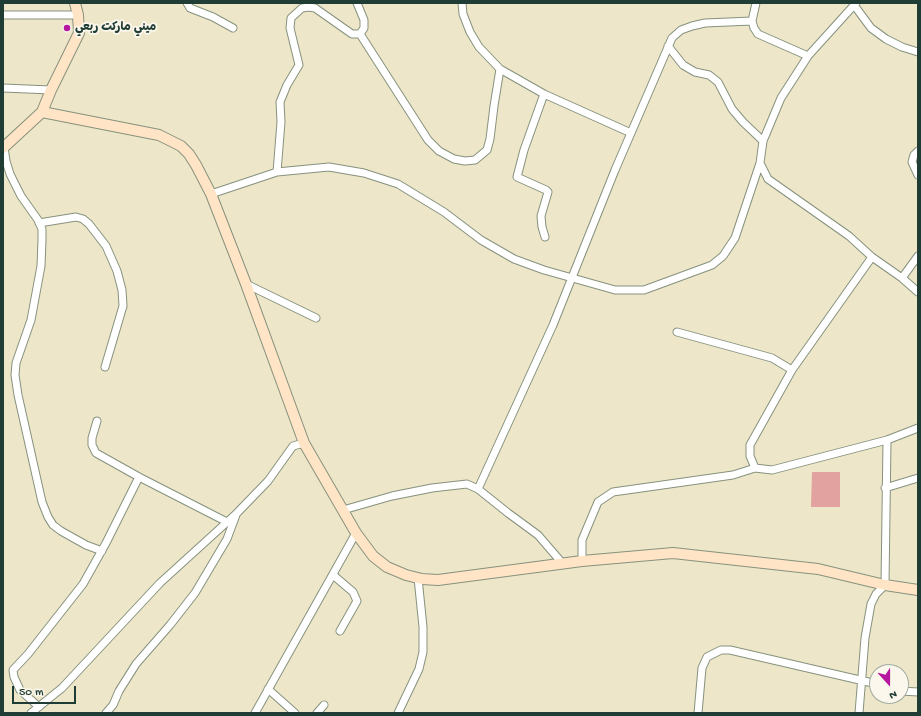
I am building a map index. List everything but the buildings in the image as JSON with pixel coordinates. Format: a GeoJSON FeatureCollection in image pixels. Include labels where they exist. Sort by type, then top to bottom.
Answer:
{"type":"FeatureCollection","features":[{"type":"Feature","properties":{"kind":"street"},"geometry":{"type":"LineString","coordinates":[[75,3],[78,14],[79,33],[42,112],[4,148],[10,174],[21,196],[42,228],[41,266],[31,320],[16,363],[15,375],[18,395],[40,490],[48,517],[61,531],[86,545],[102,551]]}},
{"type":"Feature","properties":{"kind":"street"},"geometry":{"type":"LineString","coordinates":[[187,3],[190,8],[213,17],[233,28]]}},
{"type":"Feature","properties":{"kind":"street"},"geometry":{"type":"LineString","coordinates":[[357,3],[364,20],[364,28],[360,34]]}},
{"type":"Feature","properties":{"kind":"street"},"geometry":{"type":"LineString","coordinates":[[462,3],[463,14],[473,37],[479,47],[500,69],[544,94],[631,133]]}},
{"type":"Feature","properties":{"kind":"street"},"geometry":{"type":"LineString","coordinates":[[756,3],[752,21],[758,34],[808,56]]}},
{"type":"Feature","properties":{"kind":"street"},"geometry":{"type":"LineString","coordinates":[[211,194],[278,172],[329,167],[364,173],[398,184],[444,212],[481,240],[514,259],[544,270],[615,290],[644,290],[712,266],[723,256],[734,238],[760,163],[763,141],[781,98],[808,56],[855,4],[871,28],[886,39],[902,47],[918,52]]}},
{"type":"Feature","properties":{"kind":"street"},"geometry":{"type":"LineString","coordinates":[[278,172],[281,122],[280,102],[287,85],[299,65],[290,28],[291,18],[302,8],[315,8],[352,34],[360,34]]}},
{"type":"Feature","properties":{"kind":"street"},"geometry":{"type":"LineString","coordinates":[[3,15],[78,14]]}},
{"type":"Feature","properties":{"kind":"street"},"geometry":{"type":"LineString","coordinates":[[478,489],[553,325],[631,133],[672,38],[681,30],[705,23],[752,21]]}},
{"type":"Feature","properties":{"kind":"street"},"geometry":{"type":"LineString","coordinates":[[360,34],[428,140],[439,150],[459,161],[475,160],[487,150],[492,128],[500,69]]}},
{"type":"Feature","properties":{"kind":"street"},"geometry":{"type":"LineString","coordinates":[[668,46],[683,65],[695,72],[709,75],[718,82],[732,109],[763,141]]}},
{"type":"Feature","properties":{"kind":"street"},"geometry":{"type":"LineString","coordinates":[[3,88],[51,90]]}},
{"type":"Feature","properties":{"kind":"street"},"geometry":{"type":"LineString","coordinates":[[544,94],[524,150],[517,177],[548,192],[541,216],[545,237]]}},
{"type":"Feature","properties":{"kind":"street"},"geometry":{"type":"LineString","coordinates":[[42,112],[159,135],[170,139],[189,154],[211,194],[246,284],[304,443],[356,533],[372,556],[387,567],[406,576],[438,580],[582,561],[673,553],[818,569],[918,590]]}},
{"type":"Feature","properties":{"kind":"street"},"geometry":{"type":"LineString","coordinates":[[918,151],[912,162],[918,174]]}},
{"type":"Feature","properties":{"kind":"street"},"geometry":{"type":"LineString","coordinates":[[760,163],[768,179],[849,236],[872,257],[902,278],[918,292]]}},
{"type":"Feature","properties":{"kind":"street"},"geometry":{"type":"LineString","coordinates":[[39,223],[76,217],[83,219],[90,224],[106,246],[118,271],[122,290],[123,306],[105,367]]}},
{"type":"Feature","properties":{"kind":"street"},"geometry":{"type":"LineString","coordinates":[[902,278],[918,256]]}},
{"type":"Feature","properties":{"kind":"street"},"geometry":{"type":"LineString","coordinates":[[755,468],[750,456],[750,445],[792,370],[872,257]]}},
{"type":"Feature","properties":{"kind":"street"},"geometry":{"type":"LineString","coordinates":[[246,284],[316,318]]}},
{"type":"Feature","properties":{"kind":"street"},"geometry":{"type":"LineString","coordinates":[[677,332],[772,358],[792,370]]}},
{"type":"Feature","properties":{"kind":"street"},"geometry":{"type":"LineString","coordinates":[[97,421],[92,438],[92,445],[96,453],[139,477],[228,522]]}},
{"type":"Feature","properties":{"kind":"street"},"geometry":{"type":"LineString","coordinates":[[582,561],[582,540],[598,502],[613,492],[733,475],[755,468],[772,470],[887,440],[918,428]]}},
{"type":"Feature","properties":{"kind":"street"},"geometry":{"type":"LineString","coordinates":[[860,713],[865,638],[871,604],[876,594],[885,584],[885,488],[887,440]]}},
{"type":"Feature","properties":{"kind":"street"},"geometry":{"type":"LineString","coordinates":[[31,713],[62,688],[160,583],[237,513],[268,481],[293,446],[304,443]]}},
{"type":"Feature","properties":{"kind":"street"},"geometry":{"type":"LineString","coordinates":[[39,707],[20,690],[14,677],[13,670],[28,654],[83,584],[102,551],[139,477]]}},
{"type":"Feature","properties":{"kind":"street"},"geometry":{"type":"LineString","coordinates":[[885,488],[918,478]]}},
{"type":"Feature","properties":{"kind":"street"},"geometry":{"type":"LineString","coordinates":[[343,510],[392,496],[432,488],[467,484],[478,489],[538,535],[563,564]]}},
{"type":"Feature","properties":{"kind":"street"},"geometry":{"type":"LineString","coordinates":[[106,713],[113,705],[119,691],[136,664],[195,593],[227,539],[237,513]]}},
{"type":"Feature","properties":{"kind":"street"},"geometry":{"type":"LineString","coordinates":[[256,713],[356,533]]}},
{"type":"Feature","properties":{"kind":"street"},"geometry":{"type":"LineString","coordinates":[[333,575],[353,592],[357,601],[340,630]]}},
{"type":"Feature","properties":{"kind":"street"},"geometry":{"type":"LineString","coordinates":[[398,713],[419,669],[424,652],[418,578]]}},
{"type":"Feature","properties":{"kind":"street"},"geometry":{"type":"LineString","coordinates":[[698,713],[702,668],[707,657],[721,650],[730,650],[869,682]]}},
{"type":"Feature","properties":{"kind":"street"},"geometry":{"type":"LineString","coordinates":[[268,689],[295,713]]}},
{"type":"Feature","properties":{"kind":"street"},"geometry":{"type":"LineString","coordinates":[[317,713],[324,705]]}},
{"type":"Feature","properties":{"kind":"place","name":"ميني ماركت ربعي"},"geometry":{"type":"Point","coordinates":[67,28]}}]}
